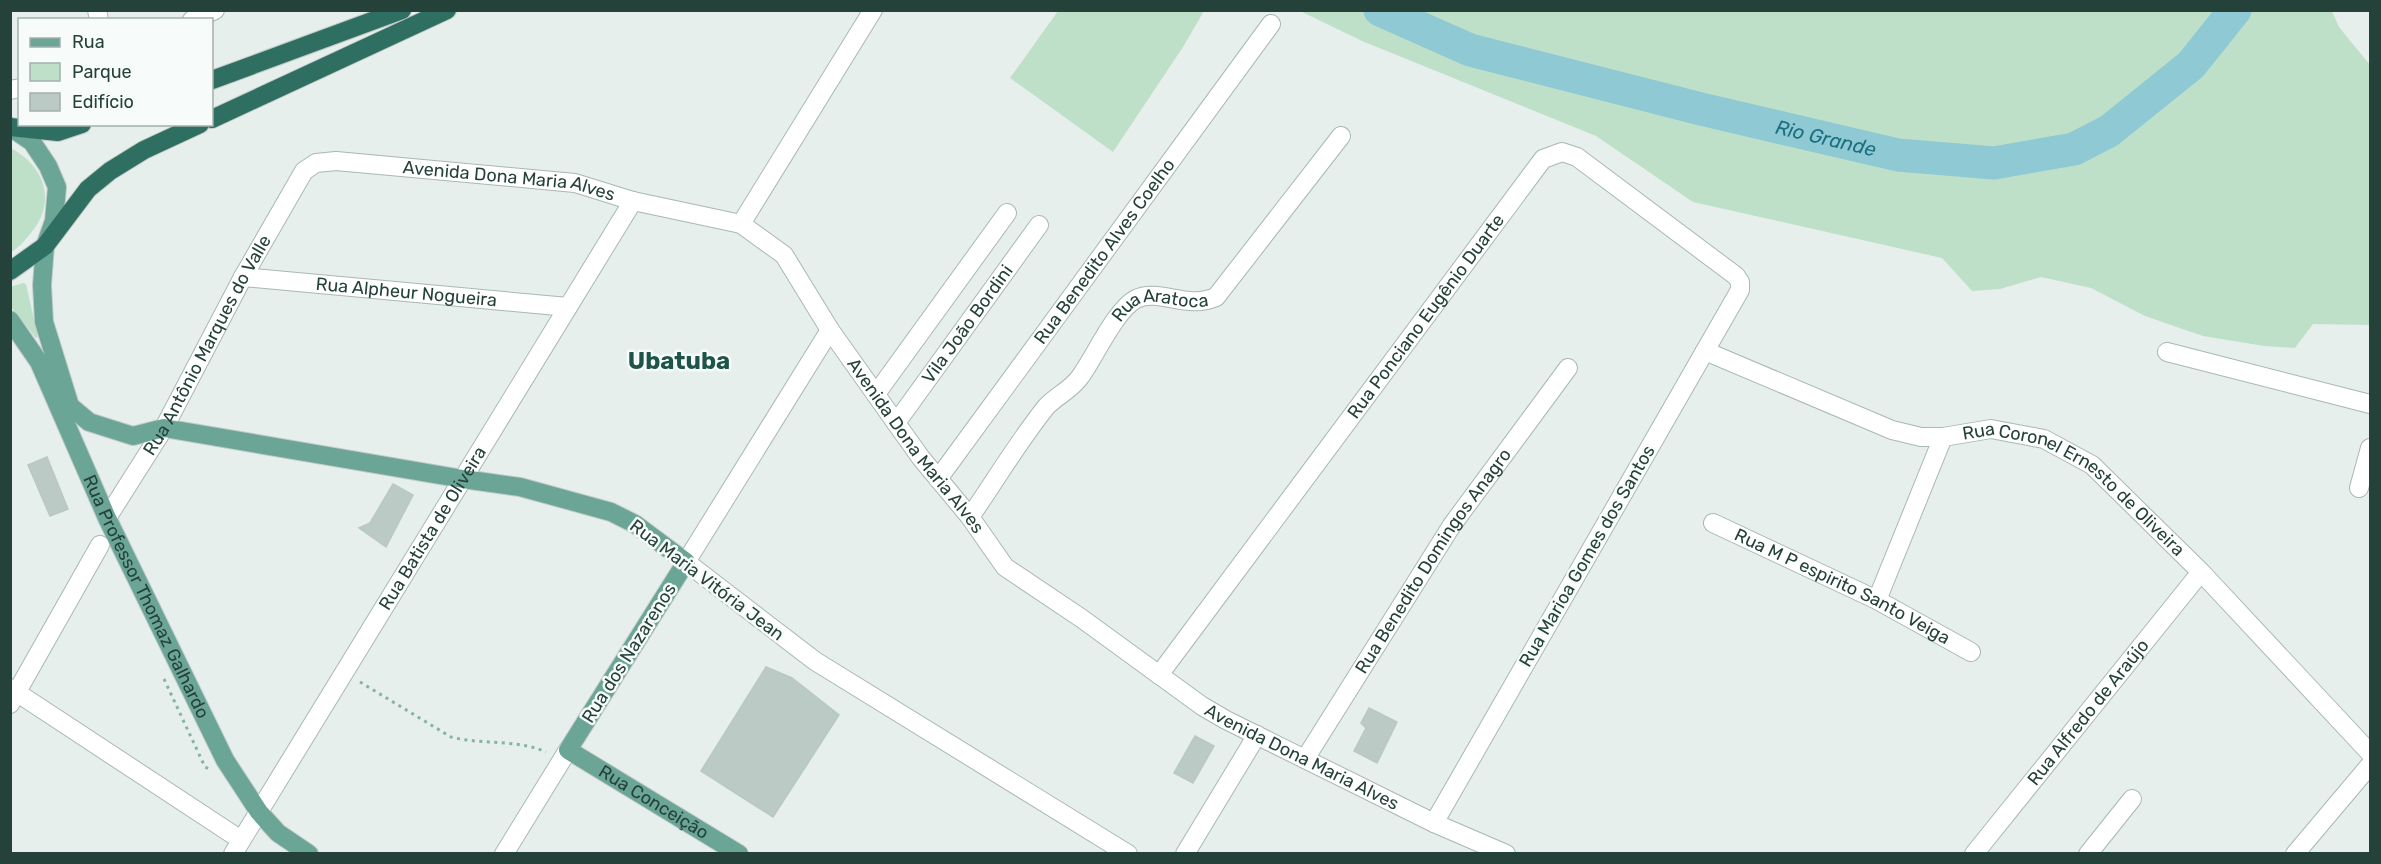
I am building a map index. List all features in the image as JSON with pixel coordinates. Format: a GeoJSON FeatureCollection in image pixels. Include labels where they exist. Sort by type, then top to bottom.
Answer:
{"type":"FeatureCollection","features":[{"type":"Feature","properties":{"kind":"highway"},"geometry":{"type":"LineString","coordinates":[[213,80],[402,10]]}},
{"type":"Feature","properties":{"kind":"highway"},"geometry":{"type":"LineString","coordinates":[[213,119],[447,10]]}},
{"type":"Feature","properties":{"kind":"highway"},"geometry":{"type":"LineString","coordinates":[[10,127],[35,127],[58,132],[76,126]]}},
{"type":"Feature","properties":{"kind":"highway"},"geometry":{"type":"LineString","coordinates":[[10,271],[45,246],[88,189],[110,171],[144,150],[196,126]]}},
{"type":"Feature","properties":{"kind":"main road"},"geometry":{"type":"LineString","coordinates":[[10,127],[32,142],[48,166],[57,187],[54,221],[45,246],[42,285],[44,321],[70,406],[89,422],[133,436],[164,428]]}},
{"type":"Feature","properties":{"kind":"main road","name":"Rua Professor Thomaz Galhardo"},"geometry":{"type":"LineString","coordinates":[[10,320],[39,362],[107,518],[225,760],[259,812],[278,833],[309,854]]}},
{"type":"Feature","properties":{"kind":"main road","name":"Rua Maria Vitória Jean"},"geometry":{"type":"LineString","coordinates":[[164,428],[520,487],[611,512],[635,524],[686,562]]}},
{"type":"Feature","properties":{"kind":"main road","name":"Rua dos Nazarenos"},"geometry":{"type":"LineString","coordinates":[[566,755],[686,562]]}},
{"type":"Feature","properties":{"kind":"main road","name":"Rua Conceição"},"geometry":{"type":"LineString","coordinates":[[566,755],[738,854]]}},
{"type":"Feature","properties":{"kind":"street"},"geometry":{"type":"LineString","coordinates":[[197,18],[215,10]]}},
{"type":"Feature","properties":{"kind":"street"},"geometry":{"type":"LineString","coordinates":[[741,224],[873,10]]}},
{"type":"Feature","properties":{"kind":"street","name":"Rua Benedito Alves Coelho"},"geometry":{"type":"LineString","coordinates":[[938,479],[1271,24]]}},
{"type":"Feature","properties":{"kind":"street","name":"Rua Aratoca"},"geometry":{"type":"LineString","coordinates":[[970,517],[1048,405],[1079,379],[1121,312],[1134,300],[1150,295],[1204,302],[1216,297],[1341,136]]}},
{"type":"Feature","properties":{"kind":"street","name":"Rua Ponciano Eugênio Duarte"},"geometry":{"type":"LineString","coordinates":[[1159,675],[1543,159],[1562,152],[1577,157],[1736,276],[1740,282],[1740,290]]}},
{"type":"Feature","properties":{"kind":"street","name":"Avenida Dona Maria Alves"},"geometry":{"type":"LineString","coordinates":[[304,171],[316,164],[336,161],[575,183],[633,201],[741,224],[784,255],[830,330],[896,423],[970,517],[1005,567],[1081,618],[1202,706],[1434,823],[1506,854]]}},
{"type":"Feature","properties":{"kind":"street","name":"Rua Antônio Marques do Valle"},"geometry":{"type":"LineString","coordinates":[[107,518],[164,428],[243,277],[304,171]]}},
{"type":"Feature","properties":{"kind":"street","name":"Rua Batista de Oliveira"},"geometry":{"type":"LineString","coordinates":[[237,847],[633,201]]}},
{"type":"Feature","properties":{"kind":"street","name":"Vila João Bordini"},"geometry":{"type":"LineString","coordinates":[[876,394],[1007,213]]}},
{"type":"Feature","properties":{"kind":"street","name":"Vila João Bordini"},"geometry":{"type":"LineString","coordinates":[[896,423],[1039,225]]}},
{"type":"Feature","properties":{"kind":"street","name":"Rua Alpheur Nogueira"},"geometry":{"type":"LineString","coordinates":[[243,277],[567,307]]}},
{"type":"Feature","properties":{"kind":"street","name":"Rua Marioa Gomes dos Santos"},"geometry":{"type":"LineString","coordinates":[[1434,823],[1740,290]]}},
{"type":"Feature","properties":{"kind":"street","name":"Rua dos Nazarenos"},"geometry":{"type":"LineString","coordinates":[[686,562],[830,330]]}},
{"type":"Feature","properties":{"kind":"street","name":"Rua Coronel Ernesto de Oliveira"},"geometry":{"type":"LineString","coordinates":[[1705,351],[1892,430],[1921,437],[1943,437],[1991,429],[2044,439],[2092,465],[2201,573],[2370,753]]}},
{"type":"Feature","properties":{"kind":"street"},"geometry":{"type":"LineString","coordinates":[[2167,352],[2370,404]]}},
{"type":"Feature","properties":{"kind":"street","name":"Rua Benedito Domingos Anagro"},"geometry":{"type":"LineString","coordinates":[[1305,759],[1452,525],[1568,368]]}},
{"type":"Feature","properties":{"kind":"street"},"geometry":{"type":"LineString","coordinates":[[1877,600],[1943,437]]}},
{"type":"Feature","properties":{"kind":"street"},"geometry":{"type":"LineString","coordinates":[[2359,488],[2370,448]]}},
{"type":"Feature","properties":{"kind":"street","name":"Rua M P espirito Santo Veiga"},"geometry":{"type":"LineString","coordinates":[[1713,523],[1877,600],[1971,652]]}},
{"type":"Feature","properties":{"kind":"street"},"geometry":{"type":"LineString","coordinates":[[100,545],[13,695],[237,847]]}},
{"type":"Feature","properties":{"kind":"street","name":"Rua Maria Vitória Jean"},"geometry":{"type":"LineString","coordinates":[[686,562],[815,661],[1128,854]]}},
{"type":"Feature","properties":{"kind":"street","name":"Rua Alfredo de Araújo"},"geometry":{"type":"LineString","coordinates":[[1974,854],[2201,573]]}},
{"type":"Feature","properties":{"kind":"street"},"geometry":{"type":"LineString","coordinates":[[1185,854],[1257,735]]}},
{"type":"Feature","properties":{"kind":"street","name":"Rua dos Nazarenos"},"geometry":{"type":"LineString","coordinates":[[504,854],[566,755]]}},
{"type":"Feature","properties":{"kind":"street"},"geometry":{"type":"LineString","coordinates":[[2295,854],[2370,765]]}},
{"type":"Feature","properties":{"kind":"street"},"geometry":{"type":"LineString","coordinates":[[2088,854],[2132,799]]}},
{"type":"Feature","properties":{"kind":"path"},"geometry":{"type":"LineString","coordinates":[[344,673],[452,737],[468,742],[533,746],[566,755]]}},
{"type":"Feature","properties":{"kind":"green space"},"geometry":{"type":"Polygon","coordinates":[[[1058,11],[1204,11],[1183,47],[1113,152],[1010,78],[1058,11]]]}},
{"type":"Feature","properties":{"kind":"green space"},"geometry":{"type":"Polygon","coordinates":[[[1300,11],[2332,11],[2339,27],[2370,65],[2370,325],[2313,324],[2295,348],[2264,346],[2203,336],[2145,316],[2091,288],[2041,277],[2000,289],[1972,291],[1942,258],[1693,202],[1596,136],[1362,41],[1300,11]]]}},
{"type":"Feature","properties":{"kind":"green space"},"geometry":{"type":"Polygon","coordinates":[[[11,148],[23,156],[39,175],[45,197],[44,209],[39,221],[24,241],[11,252],[11,148]]]}},
{"type":"Feature","properties":{"kind":"green space"},"geometry":{"type":"Polygon","coordinates":[[[26,284],[38,337],[36,338],[11,307],[10,287],[26,284]]]}},
{"type":"Feature","properties":{"kind":"building"},"geometry":{"type":"Polygon","coordinates":[[[47,457],[68,509],[50,516],[28,465],[47,457]]]}},
{"type":"Feature","properties":{"kind":"building"},"geometry":{"type":"Polygon","coordinates":[[[393,484],[413,495],[386,547],[359,528],[370,523],[393,484]]]}},
{"type":"Feature","properties":{"kind":"building"},"geometry":{"type":"Polygon","coordinates":[[[766,667],[792,678],[839,715],[773,817],[701,771],[766,667]]]}},
{"type":"Feature","properties":{"kind":"building"},"geometry":{"type":"Polygon","coordinates":[[[1369,708],[1397,722],[1377,763],[1354,751],[1366,728],[1361,723],[1369,708]]]}},
{"type":"Feature","properties":{"kind":"building"},"geometry":{"type":"Polygon","coordinates":[[[1195,736],[1214,746],[1193,783],[1174,773],[1195,736]]]}},
{"type":"Feature","properties":{"kind":"waterway","name":"Rio Grande"},"geometry":{"type":"LineString","coordinates":[[1380,10],[1470,50],[1701,109],[1898,155],[1994,163],[2074,149],[2109,131],[2191,65],[2235,10]]}},
{"type":"Feature","properties":{"kind":"district","name":"Ubatuba"},"geometry":{"type":"Point","coordinates":[679,361]}}]}
